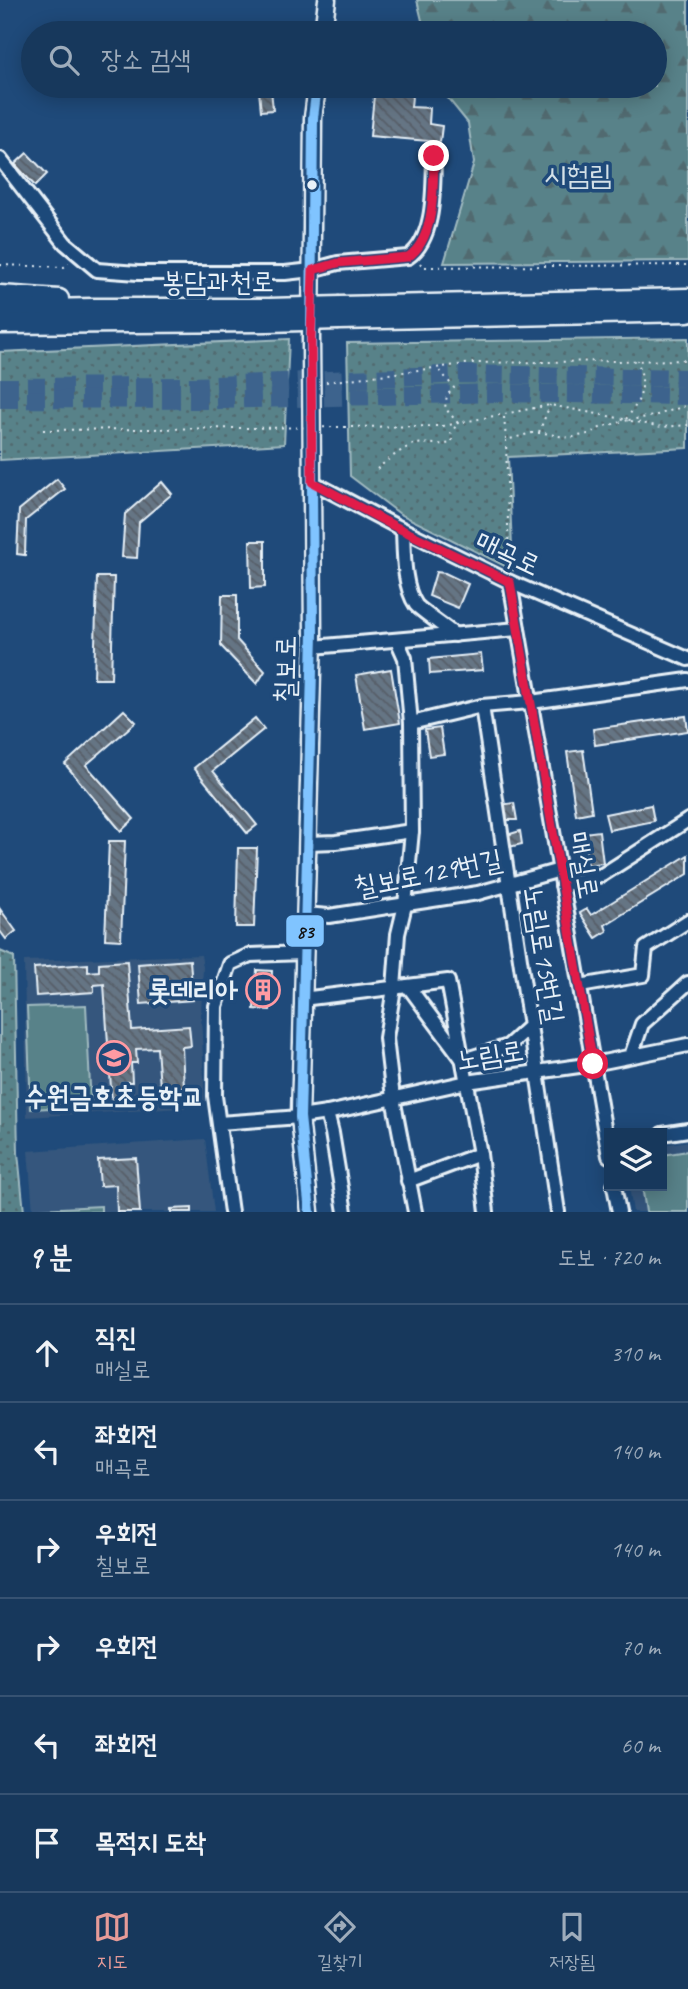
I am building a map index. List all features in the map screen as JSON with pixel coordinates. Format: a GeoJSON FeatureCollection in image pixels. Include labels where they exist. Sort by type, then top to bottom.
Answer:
{"type":"FeatureCollection","features":[{"type":"Feature","properties":{"kind":"highway"},"geometry":{"type":"LineString","coordinates":[[0,295],[56,298],[92,315]]}},
{"type":"Feature","properties":{"kind":"highway","name":"봉담과천로"},"geometry":{"type":"LineString","coordinates":[[0,310],[92,315],[269,315],[688,298]]}},
{"type":"Feature","properties":{"kind":"highway","name":"봉담과천로"},"geometry":{"type":"LineString","coordinates":[[339,313],[688,312]]}},
{"type":"Feature","properties":{"kind":"highway"},"geometry":{"type":"LineString","coordinates":[[0,335],[43,333],[92,315]]}},
{"type":"Feature","properties":{"kind":"highway","name":"봉담과천로"},"geometry":{"type":"LineString","coordinates":[[0,324],[92,315]]}},
{"type":"Feature","properties":{"kind":"main road"},"geometry":{"type":"LineString","coordinates":[[324,21],[327,0]]}},
{"type":"Feature","properties":{"kind":"main road","name":"칠보로"},"geometry":{"type":"LineString","coordinates":[[310,1212],[300,1117],[313,647],[311,384],[313,118],[316,98]]}},
{"type":"Feature","properties":{"kind":"street"},"geometry":{"type":"LineString","coordinates":[[0,159],[65,243],[97,270],[138,273],[285,273],[313,270],[338,263],[395,259],[412,255],[421,245],[433,208],[434,156]]}},
{"type":"Feature","properties":{"kind":"street","name":"매곡로"},"geometry":{"type":"LineString","coordinates":[[312,482],[510,582],[688,659]]}},
{"type":"Feature","properties":{"kind":"street"},"geometry":{"type":"LineString","coordinates":[[403,530],[404,563],[417,606],[455,635]]}},
{"type":"Feature","properties":{"kind":"street","name":"매실로"},"geometry":{"type":"LineString","coordinates":[[510,582],[605,1128]]}},
{"type":"Feature","properties":{"kind":"street"},"geometry":{"type":"LineString","coordinates":[[313,647],[518,629]]}},
{"type":"Feature","properties":{"kind":"street"},"geometry":{"type":"LineString","coordinates":[[397,640],[405,658],[411,723],[412,831],[405,905],[398,934],[394,988],[386,1038],[393,1098],[415,1212]]}},
{"type":"Feature","properties":{"kind":"street"},"geometry":{"type":"LineString","coordinates":[[411,723],[482,706],[531,702],[688,680]]}},
{"type":"Feature","properties":{"kind":"street","name":"노림로15번길"},"geometry":{"type":"LineString","coordinates":[[482,706],[558,1212]]}},
{"type":"Feature","properties":{"kind":"street"},"geometry":{"type":"LineString","coordinates":[[562,885],[602,875],[688,820]]}},
{"type":"Feature","properties":{"kind":"street"},"geometry":{"type":"LineString","coordinates":[[307,843],[336,842],[412,831]]}},
{"type":"Feature","properties":{"kind":"street","name":"칠보로129번길"},"geometry":{"type":"LineString","coordinates":[[304,914],[329,916],[478,893],[560,870]]}},
{"type":"Feature","properties":{"kind":"street"},"geometry":{"type":"LineString","coordinates":[[580,986],[643,975],[646,948],[688,922]]}},
{"type":"Feature","properties":{"kind":"street"},"geometry":{"type":"LineString","coordinates":[[232,1212],[215,1096],[216,1006],[230,964],[250,955],[303,953]]}},
{"type":"Feature","properties":{"kind":"street"},"geometry":{"type":"LineString","coordinates":[[302,999],[448,981],[480,1154],[487,1212]]}},
{"type":"Feature","properties":{"kind":"street"},"geometry":{"type":"LineString","coordinates":[[631,1056],[642,1024],[688,983]]}},
{"type":"Feature","properties":{"kind":"street"},"geometry":{"type":"LineString","coordinates":[[408,986],[463,1060]]}},
{"type":"Feature","properties":{"kind":"street"},"geometry":{"type":"LineString","coordinates":[[463,1060],[508,1046],[530,1026]]}},
{"type":"Feature","properties":{"kind":"street","name":"노림로"},"geometry":{"type":"LineString","coordinates":[[219,1123],[327,1113],[467,1082],[593,1064],[688,1045]]}},
{"type":"Feature","properties":{"kind":"street"},"geometry":{"type":"LineString","coordinates":[[327,1113],[345,1212]]}},
{"type":"Feature","properties":{"kind":"street"},"geometry":{"type":"LineString","coordinates":[[667,1133],[688,1130]]}},
{"type":"Feature","properties":{"kind":"street"},"geometry":{"type":"LineString","coordinates":[[408,1181],[480,1154]]}},
{"type":"Feature","properties":{"kind":"street"},"geometry":{"type":"LineString","coordinates":[[615,1191],[619,1212]]}},
{"type":"Feature","properties":{"kind":"path"},"geometry":{"type":"LineString","coordinates":[[412,255],[424,267],[688,265]]}},
{"type":"Feature","properties":{"kind":"path"},"geometry":{"type":"LineString","coordinates":[[0,265],[64,267],[79,256]]}},
{"type":"Feature","properties":{"kind":"path"},"geometry":{"type":"LineString","coordinates":[[627,420],[638,405],[641,393],[643,377],[637,359]]}},
{"type":"Feature","properties":{"kind":"path"},"geometry":{"type":"LineString","coordinates":[[311,384],[473,363],[688,360]]}},
{"type":"Feature","properties":{"kind":"path"},"geometry":{"type":"LineString","coordinates":[[438,367],[454,388],[447,395],[445,408],[458,423]]}},
{"type":"Feature","properties":{"kind":"path"},"geometry":{"type":"LineString","coordinates":[[539,433],[550,405]]}},
{"type":"Feature","properties":{"kind":"path"},"geometry":{"type":"LineString","coordinates":[[43,430],[443,426],[550,405],[662,427],[688,425]]}},
{"type":"Feature","properties":{"kind":"path"},"geometry":{"type":"LineString","coordinates":[[506,440],[539,433],[569,438],[688,405]]}},
{"type":"Feature","properties":{"kind":"path"},"geometry":{"type":"LineString","coordinates":[[503,414],[510,582]]}},
{"type":"Feature","properties":{"kind":"path"},"geometry":{"type":"LineString","coordinates":[[377,469],[414,444],[451,443],[452,433],[458,423]]}},
{"type":"Feature","properties":{"kind":"shaded area","name":"수원금호초등학교"},"geometry":{"type":"Polygon","coordinates":[[[201,955],[205,1101],[200,1107],[27,1117],[24,961],[201,955]]]}},
{"type":"Feature","properties":{"kind":"shaded area"},"geometry":{"type":"Polygon","coordinates":[[[205,1139],[214,1212],[33,1212],[28,1151],[205,1139]]]}},
{"type":"Feature","properties":{"kind":"shaded area"},"geometry":{"type":"Polygon","coordinates":[[[688,1141],[688,1212],[633,1212],[630,1191],[667,1191],[667,1144],[688,1141]]]}},
{"type":"Feature","properties":{"kind":"green space","name":"시험림"},"geometry":{"type":"Polygon","coordinates":[[[417,0],[688,0],[688,261],[444,263],[474,163],[468,123],[448,98],[667,98],[667,21],[422,21],[417,0]]]}},
{"type":"Feature","properties":{"kind":"green space"},"geometry":{"type":"Polygon","coordinates":[[[688,338],[688,448],[508,457],[513,570],[400,514],[350,476],[347,343],[688,338]]]}},
{"type":"Feature","properties":{"kind":"green space"},"geometry":{"type":"Polygon","coordinates":[[[289,339],[284,444],[0,460],[0,352],[289,339]]]}},
{"type":"Feature","properties":{"kind":"green space"},"geometry":{"type":"Polygon","coordinates":[[[0,951],[14,957],[18,1153],[24,1212],[0,1212],[0,951]]]}},
{"type":"Feature","properties":{"kind":"green space"},"geometry":{"type":"Polygon","coordinates":[[[86,1005],[91,1106],[31,1109],[27,1007],[86,1005]]]}},
{"type":"Feature","properties":{"kind":"green space"},"geometry":{"type":"Polygon","coordinates":[[[688,1151],[688,1212],[646,1212],[643,1191],[667,1191],[667,1154],[688,1151]]]}},
{"type":"Feature","properties":{"kind":"green space"},"geometry":{"type":"Polygon","coordinates":[[[101,1206],[101,1212],[42,1212],[41,1209],[101,1206]]]}},
{"type":"Feature","properties":{"kind":"building"},"geometry":{"type":"Polygon","coordinates":[[[260,98],[272,98],[273,110],[261,111],[260,98]]]}},
{"type":"Feature","properties":{"kind":"building"},"geometry":{"type":"Polygon","coordinates":[[[374,98],[412,98],[411,107],[430,108],[429,124],[442,126],[440,142],[370,136],[374,98]]]}},
{"type":"Feature","properties":{"kind":"building"},"geometry":{"type":"Polygon","coordinates":[[[27,153],[47,174],[35,186],[15,164],[27,153]]]}},
{"type":"Feature","properties":{"kind":"building"},"geometry":{"type":"Polygon","coordinates":[[[57,479],[65,489],[26,520],[25,555],[17,554],[19,510],[57,479]]]}},
{"type":"Feature","properties":{"kind":"building"},"geometry":{"type":"Polygon","coordinates":[[[162,482],[172,494],[139,522],[137,558],[122,557],[125,514],[162,482]]]}},
{"type":"Feature","properties":{"kind":"building"},"geometry":{"type":"Polygon","coordinates":[[[250,541],[265,541],[265,587],[251,588],[250,541]]]}},
{"type":"Feature","properties":{"kind":"building"},"geometry":{"type":"Polygon","coordinates":[[[436,572],[445,573],[468,584],[458,608],[429,596],[436,572]]]}},
{"type":"Feature","properties":{"kind":"building"},"geometry":{"type":"Polygon","coordinates":[[[97,577],[114,577],[111,679],[94,679],[97,577]]]}},
{"type":"Feature","properties":{"kind":"building"},"geometry":{"type":"Polygon","coordinates":[[[222,595],[237,595],[237,640],[265,671],[257,684],[221,646],[222,595]]]}},
{"type":"Feature","properties":{"kind":"building"},"geometry":{"type":"Polygon","coordinates":[[[481,654],[483,670],[430,674],[429,659],[481,654]]]}},
{"type":"Feature","properties":{"kind":"building"},"geometry":{"type":"Polygon","coordinates":[[[391,669],[400,723],[365,729],[356,675],[391,669]]]}},
{"type":"Feature","properties":{"kind":"building"},"geometry":{"type":"Polygon","coordinates":[[[124,710],[136,722],[86,765],[134,819],[121,831],[65,764],[124,710]]]}},
{"type":"Feature","properties":{"kind":"building"},"geometry":{"type":"Polygon","coordinates":[[[686,716],[688,731],[595,745],[593,729],[686,716]]]}},
{"type":"Feature","properties":{"kind":"building"},"geometry":{"type":"Polygon","coordinates":[[[255,718],[264,729],[213,771],[257,825],[247,833],[194,768],[255,718]]]}},
{"type":"Feature","properties":{"kind":"building"},"geometry":{"type":"Polygon","coordinates":[[[440,728],[444,754],[429,756],[425,730],[440,728]]]}},
{"type":"Feature","properties":{"kind":"building"},"geometry":{"type":"Polygon","coordinates":[[[583,750],[592,812],[576,815],[567,752],[583,750]]]}},
{"type":"Feature","properties":{"kind":"building"},"geometry":{"type":"Polygon","coordinates":[[[514,803],[517,820],[502,820],[499,805],[514,803]]]}},
{"type":"Feature","properties":{"kind":"building"},"geometry":{"type":"Polygon","coordinates":[[[651,805],[654,821],[609,830],[605,814],[651,805]]]}},
{"type":"Feature","properties":{"kind":"building"},"geometry":{"type":"Polygon","coordinates":[[[520,831],[522,844],[509,847],[507,835],[520,831]]]}},
{"type":"Feature","properties":{"kind":"building"},"geometry":{"type":"Polygon","coordinates":[[[599,831],[603,863],[588,865],[583,833],[599,831]]]}},
{"type":"Feature","properties":{"kind":"building"},"geometry":{"type":"Polygon","coordinates":[[[109,841],[125,841],[121,940],[105,939],[109,841]]]}},
{"type":"Feature","properties":{"kind":"building"},"geometry":{"type":"Polygon","coordinates":[[[238,848],[257,848],[254,927],[236,927],[238,848]]]}},
{"type":"Feature","properties":{"kind":"building"},"geometry":{"type":"Polygon","coordinates":[[[688,855],[688,874],[605,925],[607,931],[596,938],[580,913],[587,909],[591,915],[688,855]]]}},
{"type":"Feature","properties":{"kind":"building"},"geometry":{"type":"Polygon","coordinates":[[[0,909],[16,931],[6,939],[0,931],[0,909]]]}},
{"type":"Feature","properties":{"kind":"building"},"geometry":{"type":"Polygon","coordinates":[[[190,960],[193,1000],[141,1004],[138,964],[190,960]]]}},
{"type":"Feature","properties":{"kind":"building"},"geometry":{"type":"Polygon","coordinates":[[[127,961],[132,1030],[189,1026],[191,1046],[182,1047],[184,1088],[177,1088],[178,1099],[161,1100],[157,1048],[136,1049],[137,1063],[131,1063],[132,1082],[123,1082],[124,1102],[112,1103],[104,984],[94,985],[94,992],[36,996],[34,968],[88,964],[88,972],[99,971],[99,963],[127,961]]]}},
{"type":"Feature","properties":{"kind":"building","name":"롯데리아"},"geometry":{"type":"Polygon","coordinates":[[[257,970],[272,971],[270,1010],[254,1009],[257,970]]]}},
{"type":"Feature","properties":{"kind":"building"},"geometry":{"type":"Polygon","coordinates":[[[136,1158],[140,1212],[117,1212],[116,1185],[100,1186],[98,1160],[136,1158]]]}},
{"type":"Feature","properties":{"kind":"building"},"geometry":{"type":"Polygon","coordinates":[[[192,1208],[192,1212],[171,1212],[171,1209],[192,1208]]]}},
{"type":"Feature","properties":{"kind":"tunnel"},"geometry":{"type":"LineString","coordinates":[[0,387],[193,386],[463,374],[688,378]]}},
{"type":"Feature","properties":{"kind":"tunnel"},"geometry":{"type":"LineString","coordinates":[[0,399],[212,400],[499,393],[688,396]]}},
{"type":"Feature","properties":{"kind":"transit line","name":"83"},"geometry":{"type":"LineString","coordinates":[[310,1212],[300,1117],[313,634],[311,338],[313,118],[316,98]]}},
{"type":"Feature","properties":{"kind":"place","name":"롯데리아"},"geometry":{"type":"Point","coordinates":[263,990]}},
{"type":"Feature","properties":{"kind":"place","name":"수원금호초등학교"},"geometry":{"type":"Point","coordinates":[114,1058]}},
{"type":"Feature","properties":{"kind":"route"},"geometry":{"type":"LineString","coordinates":[[434,156],[433,208],[421,245],[415,253],[395,259],[338,263],[313,270],[312,482],[394,526],[510,582],[593,1064]]}}]}
